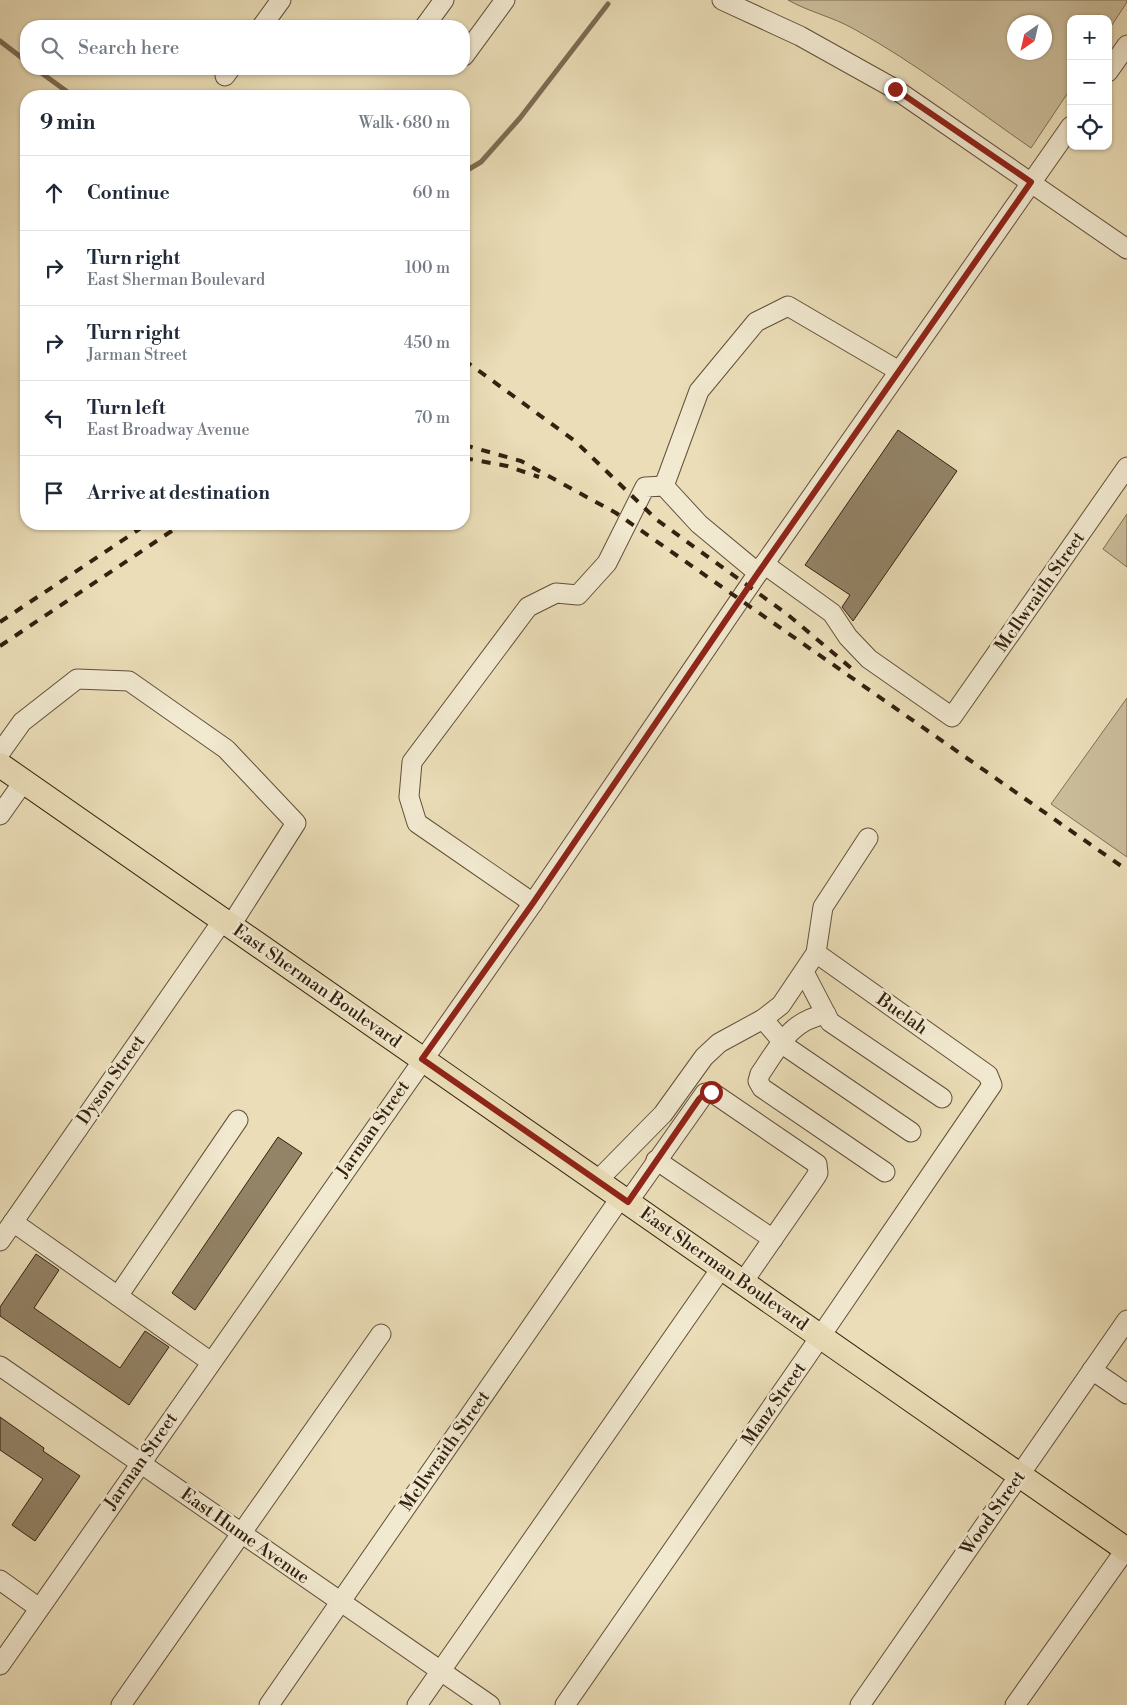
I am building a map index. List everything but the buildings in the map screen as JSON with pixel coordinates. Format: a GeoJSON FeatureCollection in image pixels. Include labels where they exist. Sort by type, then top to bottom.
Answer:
{"type":"FeatureCollection","features":[{"type":"Feature","properties":{"kind":"main road","name":"East Sherman Boulevard"},"geometry":{"type":"LineString","coordinates":[[0,765],[1126,1549]]}},
{"type":"Feature","properties":{"kind":"street"},"geometry":{"type":"LineString","coordinates":[[266,20],[281,0]]}},
{"type":"Feature","properties":{"kind":"street"},"geometry":{"type":"LineString","coordinates":[[429,20],[444,0]]}},
{"type":"Feature","properties":{"kind":"street"},"geometry":{"type":"LineString","coordinates":[[470,48],[505,0]]}},
{"type":"Feature","properties":{"kind":"street"},"geometry":{"type":"LineString","coordinates":[[722,0],[800,36],[895,89],[1127,249]]}},
{"type":"Feature","properties":{"kind":"street"},"geometry":{"type":"LineString","coordinates":[[1117,69],[1127,45]]}},
{"type":"Feature","properties":{"kind":"street","name":"Jarman Street"},"geometry":{"type":"LineString","coordinates":[[0,1665],[422,1059],[533,903],[761,568],[1067,132]]}},
{"type":"Feature","properties":{"kind":"street"},"geometry":{"type":"LineString","coordinates":[[664,486],[699,391],[756,322],[788,306],[900,370]]}},
{"type":"Feature","properties":{"kind":"street","name":"McIlwraith Street"},"geometry":{"type":"LineString","coordinates":[[761,568],[832,613],[848,637],[869,658],[952,717],[1127,467]]}},
{"type":"Feature","properties":{"kind":"street"},"geometry":{"type":"LineString","coordinates":[[664,486],[699,524],[761,568]]}},
{"type":"Feature","properties":{"kind":"street"},"geometry":{"type":"LineString","coordinates":[[533,903],[417,823],[409,797],[412,762],[528,607],[556,593],[578,594],[607,563],[644,487],[664,486]]}},
{"type":"Feature","properties":{"kind":"street","name":"Dyson Street"},"geometry":{"type":"LineString","coordinates":[[0,753],[22,722],[77,679],[129,681],[226,749],[296,823],[0,1241]]}},
{"type":"Feature","properties":{"kind":"street"},"geometry":{"type":"LineString","coordinates":[[0,815],[24,782]]}},
{"type":"Feature","properties":{"kind":"street"},"geometry":{"type":"LineString","coordinates":[[597,1181],[663,1114],[693,1070],[719,1043],[763,1019],[780,1005],[816,953],[823,907],[868,838]]}},
{"type":"Feature","properties":{"kind":"street","name":"Buelah"},"geometry":{"type":"LineString","coordinates":[[816,953],[988,1075]]}},
{"type":"Feature","properties":{"kind":"street"},"geometry":{"type":"LineString","coordinates":[[804,972],[830,1022],[942,1098]]}},
{"type":"Feature","properties":{"kind":"street"},"geometry":{"type":"LineString","coordinates":[[826,1014],[809,1017],[795,1026],[760,1074],[758,1082],[762,1088],[885,1172]]}},
{"type":"Feature","properties":{"kind":"street"},"geometry":{"type":"LineString","coordinates":[[763,1019],[788,1048],[911,1132]]}},
{"type":"Feature","properties":{"kind":"street","name":"Manz Street"},"geometry":{"type":"LineString","coordinates":[[565,1705],[821,1336],[992,1085],[988,1075]]}},
{"type":"Feature","properties":{"kind":"street","name":"McIlwraith Street"},"geometry":{"type":"LineString","coordinates":[[269,1705],[624,1200],[705,1093],[711,1092],[716,1095],[817,1164],[818,1173],[773,1239]]}},
{"type":"Feature","properties":{"kind":"street"},"geometry":{"type":"LineString","coordinates":[[118,1296],[238,1120]]}},
{"type":"Feature","properties":{"kind":"street"},"geometry":{"type":"LineString","coordinates":[[656,1160],[773,1239],[743,1282]]}},
{"type":"Feature","properties":{"kind":"street"},"geometry":{"type":"LineString","coordinates":[[13,1222],[211,1362]]}},
{"type":"Feature","properties":{"kind":"street"},"geometry":{"type":"LineString","coordinates":[[417,1705],[722,1267]]}},
{"type":"Feature","properties":{"kind":"street","name":"Wood Street"},"geometry":{"type":"LineString","coordinates":[[860,1705],[1127,1320]]}},
{"type":"Feature","properties":{"kind":"street"},"geometry":{"type":"LineString","coordinates":[[121,1705],[381,1334]]}},
{"type":"Feature","properties":{"kind":"street","name":"East Hume Avenue"},"geometry":{"type":"LineString","coordinates":[[0,1366],[490,1705]]}},
{"type":"Feature","properties":{"kind":"street"},"geometry":{"type":"LineString","coordinates":[[1092,1370],[1127,1394]]}},
{"type":"Feature","properties":{"kind":"street"},"geometry":{"type":"LineString","coordinates":[[1015,1705],[1126,1549]]}},
{"type":"Feature","properties":{"kind":"street"},"geometry":{"type":"LineString","coordinates":[[0,1580],[39,1608]]}},
{"type":"Feature","properties":{"kind":"shaded area"},"geometry":{"type":"Polygon","coordinates":[[[788,0],[1127,0],[1112,25],[1112,15],[1067,15],[1067,94],[1031,148],[922,71],[877,42],[846,25],[788,0]]]}},
{"type":"Feature","properties":{"kind":"shaded area"},"geometry":{"type":"Polygon","coordinates":[[[1127,514],[1127,567],[1103,549],[1127,514]]]}},
{"type":"Feature","properties":{"kind":"shaded area"},"geometry":{"type":"Polygon","coordinates":[[[1127,698],[1127,857],[1051,804],[1127,698]]]}},
{"type":"Feature","properties":{"kind":"waterway"},"geometry":{"type":"LineString","coordinates":[[470,168],[481,162],[520,118],[608,4]]}},
{"type":"Feature","properties":{"kind":"waterway"},"geometry":{"type":"LineString","coordinates":[[0,41],[20,56]]}},
{"type":"Feature","properties":{"kind":"waterway"},"geometry":{"type":"LineString","coordinates":[[44,75],[65,90]]}},
{"type":"Feature","properties":{"kind":"railway"},"geometry":{"type":"LineString","coordinates":[[470,364],[575,441],[657,520],[787,614],[857,673]]}},
{"type":"Feature","properties":{"kind":"railway"},"geometry":{"type":"LineString","coordinates":[[470,447],[521,461],[616,513],[1127,870]]}},
{"type":"Feature","properties":{"kind":"railway"},"geometry":{"type":"LineString","coordinates":[[470,459],[507,466],[539,477]]}},
{"type":"Feature","properties":{"kind":"railway"},"geometry":{"type":"LineString","coordinates":[[0,622],[138,530]]}},
{"type":"Feature","properties":{"kind":"railway"},"geometry":{"type":"LineString","coordinates":[[0,646],[173,530]]}},
{"type":"Feature","properties":{"kind":"route"},"geometry":{"type":"LineString","coordinates":[[711,1092],[705,1093],[699,1099],[628,1202],[422,1059],[533,903],[758,573],[1031,182],[942,119],[895,89]]}}]}
